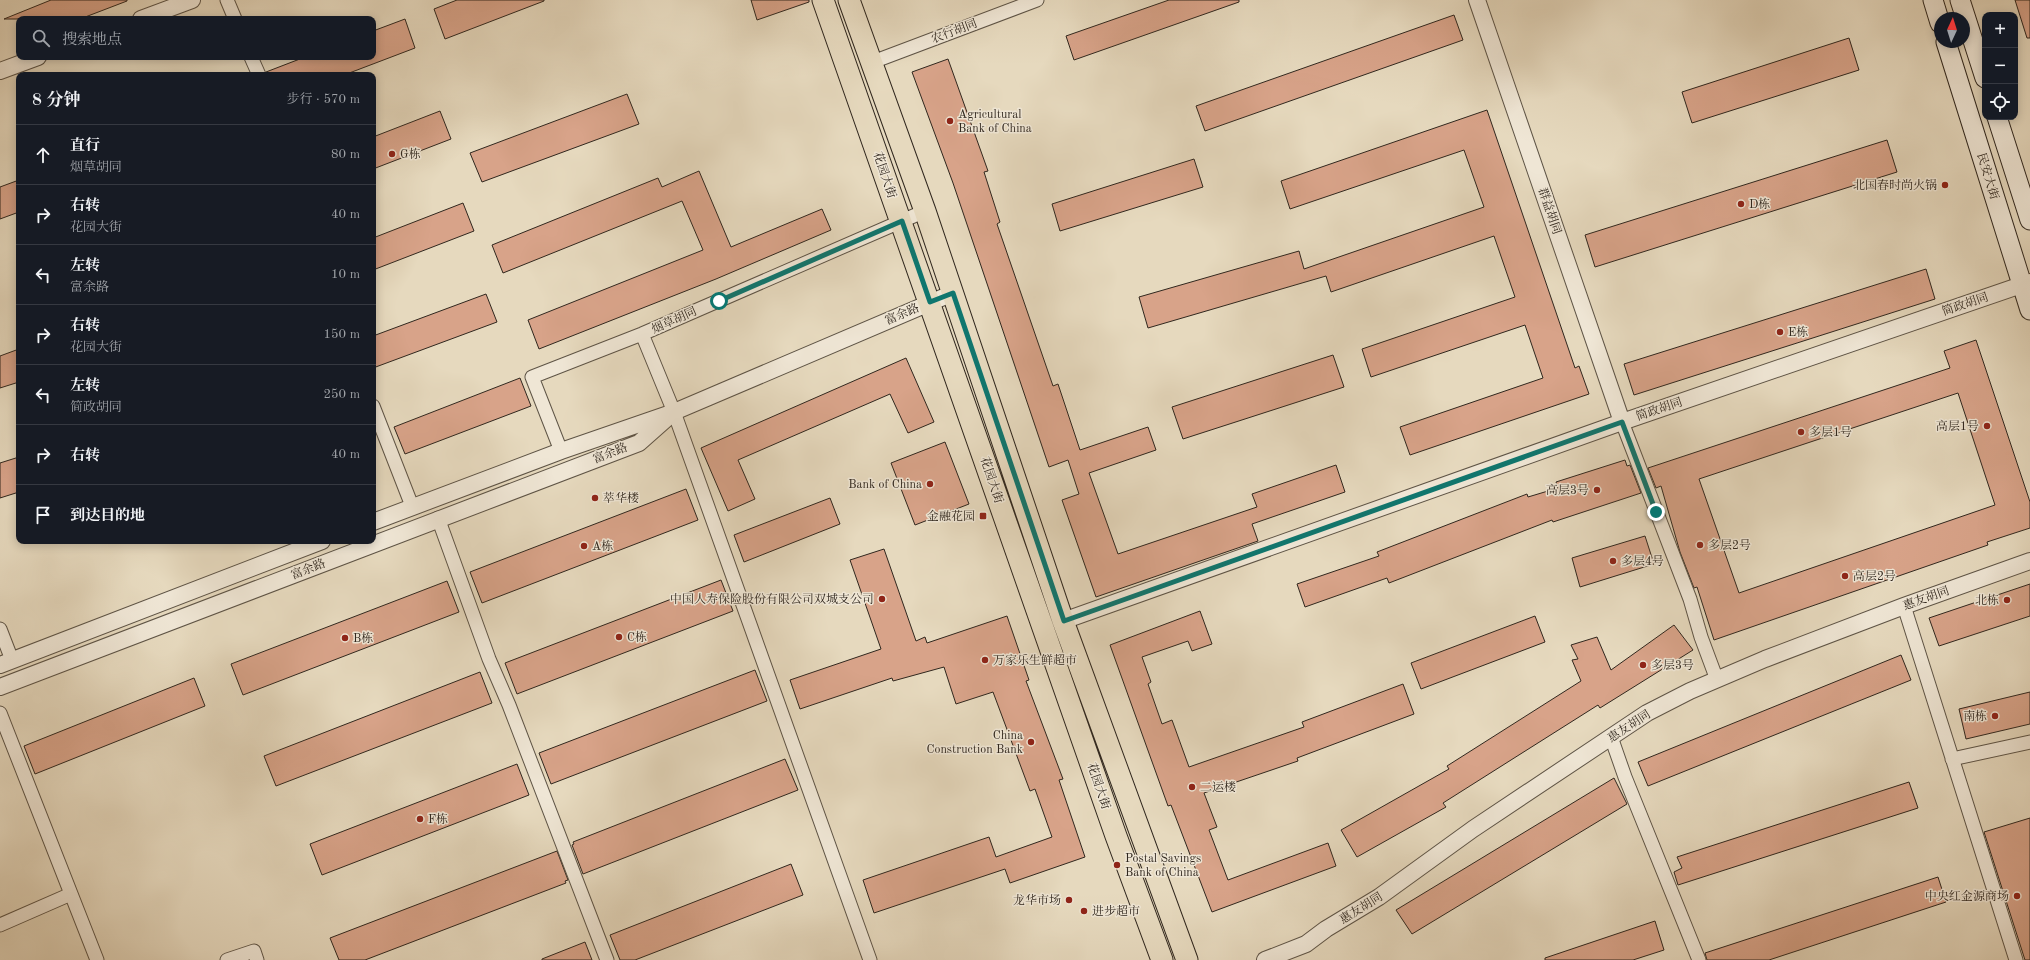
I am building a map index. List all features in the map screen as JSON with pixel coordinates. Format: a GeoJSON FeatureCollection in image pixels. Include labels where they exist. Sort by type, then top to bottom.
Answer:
{"type":"FeatureCollection","features":[{"type":"Feature","properties":{"kind":"main road","name":"花园大街"},"geometry":{"type":"LineString","coordinates":[[823,0],[902,221],[1116,836],[1162,960]]}},
{"type":"Feature","properties":{"kind":"main road","name":"花园大街"},"geometry":{"type":"LineString","coordinates":[[849,0],[870,63],[925,211],[1064,621],[1187,960]]}},
{"type":"Feature","properties":{"kind":"main road"},"geometry":{"type":"LineString","coordinates":[[1933,0],[1937,12]]}},
{"type":"Feature","properties":{"kind":"main road"},"geometry":{"type":"LineString","coordinates":[[1960,0],[1982,69]]}},
{"type":"Feature","properties":{"kind":"main road","name":"民安大街"},"geometry":{"type":"LineString","coordinates":[[1948,48],[2026,283],[2030,310]]}},
{"type":"Feature","properties":{"kind":"main road"},"geometry":{"type":"LineString","coordinates":[[1998,120],[2030,220]]}},
{"type":"Feature","properties":{"kind":"street"},"geometry":{"type":"LineString","coordinates":[[149,16],[192,0]]}},
{"type":"Feature","properties":{"kind":"street"},"geometry":{"type":"LineString","coordinates":[[227,0],[234,16]]}},
{"type":"Feature","properties":{"kind":"street","name":"农行胡同"},"geometry":{"type":"LineString","coordinates":[[870,63],[1037,0]]}},
{"type":"Feature","properties":{"kind":"street","name":"群益胡同"},"geometry":{"type":"LineString","coordinates":[[1477,0],[1622,422]]}},
{"type":"Feature","properties":{"kind":"street"},"geometry":{"type":"LineString","coordinates":[[0,71],[30,60]]}},
{"type":"Feature","properties":{"kind":"street"},"geometry":{"type":"LineString","coordinates":[[252,60],[258,72]]}},
{"type":"Feature","properties":{"kind":"street","name":"烟草胡同"},"geometry":{"type":"LineString","coordinates":[[562,451],[532,377],[642,334],[925,211]]}},
{"type":"Feature","properties":{"kind":"street","name":"简政胡同"},"geometry":{"type":"LineString","coordinates":[[1064,621],[1622,422],[2026,283]]}},
{"type":"Feature","properties":{"kind":"street","name":"富余路"},"geometry":{"type":"LineString","coordinates":[[376,521],[562,451],[674,412],[953,293]]}},
{"type":"Feature","properties":{"kind":"street"},"geometry":{"type":"LineString","coordinates":[[642,334],[674,412],[870,960]]}},
{"type":"Feature","properties":{"kind":"street","name":"富余路"},"geometry":{"type":"LineString","coordinates":[[376,542],[638,443],[674,412]]}},
{"type":"Feature","properties":{"kind":"street"},"geometry":{"type":"LineString","coordinates":[[376,414],[412,506]]}},
{"type":"Feature","properties":{"kind":"street"},"geometry":{"type":"LineString","coordinates":[[1622,422],[1690,599],[1701,637],[1717,680]]}},
{"type":"Feature","properties":{"kind":"street"},"geometry":{"type":"LineString","coordinates":[[438,518],[489,660],[509,705],[607,960]]}},
{"type":"Feature","properties":{"kind":"street","name":"富余路"},"geometry":{"type":"LineString","coordinates":[[6,662],[314,544]]}},
{"type":"Feature","properties":{"kind":"street","name":"富余路"},"geometry":{"type":"LineString","coordinates":[[0,687],[371,544]]}},
{"type":"Feature","properties":{"kind":"street","name":"惠友胡同"},"geometry":{"type":"LineString","coordinates":[[1264,960],[1306,944],[1326,929],[1379,897],[1473,829],[1647,713],[1690,691],[1717,680],[1904,606],[2030,561]]}},
{"type":"Feature","properties":{"kind":"street"},"geometry":{"type":"LineString","coordinates":[[1904,606],[2016,960]]}},
{"type":"Feature","properties":{"kind":"street"},"geometry":{"type":"LineString","coordinates":[[0,629],[6,662]]}},
{"type":"Feature","properties":{"kind":"street"},"geometry":{"type":"LineString","coordinates":[[0,713],[97,960]]}},
{"type":"Feature","properties":{"kind":"street"},"geometry":{"type":"LineString","coordinates":[[1611,737],[1625,777],[1700,960]]}},
{"type":"Feature","properties":{"kind":"street"},"geometry":{"type":"LineString","coordinates":[[1952,759],[2030,742]]}},
{"type":"Feature","properties":{"kind":"street"},"geometry":{"type":"LineString","coordinates":[[0,925],[71,894]]}},
{"type":"Feature","properties":{"kind":"street"},"geometry":{"type":"LineString","coordinates":[[227,960],[254,951],[257,960]]}},
{"type":"Feature","properties":{"kind":"building"},"geometry":{"type":"Polygon","coordinates":[[[51,0],[127,0],[88,16],[16,16],[16,19],[4,19],[51,0]]]}},
{"type":"Feature","properties":{"kind":"building"},"geometry":{"type":"Polygon","coordinates":[[[457,0],[544,1],[445,39],[434,9],[457,0]]]}},
{"type":"Feature","properties":{"kind":"building"},"geometry":{"type":"Polygon","coordinates":[[[751,0],[809,0],[809,2],[757,20],[751,0]]]}},
{"type":"Feature","properties":{"kind":"building"},"geometry":{"type":"Polygon","coordinates":[[[1169,0],[1239,0],[1239,2],[1074,60],[1066,36],[1169,0]]]}},
{"type":"Feature","properties":{"kind":"building"},"geometry":{"type":"Polygon","coordinates":[[[2015,0],[2030,0],[2030,38],[2027,38],[2015,0]]]}},
{"type":"Feature","properties":{"kind":"building"},"geometry":{"type":"Polygon","coordinates":[[[1454,15],[1463,40],[1205,131],[1196,106],[1454,15]]]}},
{"type":"Feature","properties":{"kind":"building"},"geometry":{"type":"Polygon","coordinates":[[[405,19],[415,48],[352,72],[266,72],[297,60],[376,60],[376,30],[405,19]]]}},
{"type":"Feature","properties":{"kind":"building"},"geometry":{"type":"Polygon","coordinates":[[[1849,38],[1859,70],[1692,123],[1682,92],[1849,38]]]}},
{"type":"Feature","properties":{"kind":"building"},"geometry":{"type":"Polygon","coordinates":[[[948,59],[988,171],[984,172],[1000,222],[997,224],[1053,386],[1058,384],[1080,450],[1148,427],[1156,450],[1089,473],[1118,554],[1257,507],[1252,494],[1336,465],[1345,492],[1252,524],[1258,541],[1096,597],[1062,500],[1079,494],[1068,460],[1049,467],[953,183],[912,72],[948,59]]]}},
{"type":"Feature","properties":{"kind":"building"},"geometry":{"type":"Polygon","coordinates":[[[627,94],[639,124],[482,182],[470,153],[627,94]]]}},
{"type":"Feature","properties":{"kind":"building"},"geometry":{"type":"Polygon","coordinates":[[[1487,110],[1575,368],[1579,366],[1589,394],[1410,455],[1400,427],[1543,378],[1525,325],[1371,377],[1362,349],[1515,297],[1494,236],[1331,292],[1326,276],[1148,328],[1139,297],[1299,251],[1304,269],[1484,207],[1464,150],[1290,209],[1281,181],[1487,110]]]}},
{"type":"Feature","properties":{"kind":"building","name":"G栋"},"geometry":{"type":"Polygon","coordinates":[[[440,111],[451,139],[376,168],[376,136],[440,111]]]}},
{"type":"Feature","properties":{"kind":"building","name":"D栋"},"geometry":{"type":"Polygon","coordinates":[[[1887,140],[1897,172],[1595,267],[1585,235],[1887,140]]]}},
{"type":"Feature","properties":{"kind":"building"},"geometry":{"type":"Polygon","coordinates":[[[1194,159],[1203,187],[1060,231],[1052,204],[1194,159]]]}},
{"type":"Feature","properties":{"kind":"building"},"geometry":{"type":"Polygon","coordinates":[[[699,171],[731,247],[822,209],[831,230],[716,279],[539,349],[528,320],[703,250],[682,201],[503,273],[492,245],[658,178],[662,187],[699,171]]]}},
{"type":"Feature","properties":{"kind":"building"},"geometry":{"type":"Polygon","coordinates":[[[16,181],[16,213],[0,219],[0,187],[16,181]]]}},
{"type":"Feature","properties":{"kind":"building"},"geometry":{"type":"Polygon","coordinates":[[[463,203],[474,231],[376,269],[376,237],[463,203]]]}},
{"type":"Feature","properties":{"kind":"building","name":"E栋"},"geometry":{"type":"Polygon","coordinates":[[[1926,269],[1935,299],[1634,395],[1624,364],[1926,269]]]}},
{"type":"Feature","properties":{"kind":"building"},"geometry":{"type":"Polygon","coordinates":[[[486,294],[497,322],[376,367],[376,335],[486,294]]]}},
{"type":"Feature","properties":{"kind":"building"},"geometry":{"type":"Polygon","coordinates":[[[1976,340],[2030,502],[2030,528],[1987,542],[1988,545],[1714,640],[1697,587],[1694,588],[1680,552],[1661,486],[1656,488],[1648,468],[1950,368],[1944,351],[1976,340]],[[1958,393],[1699,479],[1739,593],[1995,505],[1958,393]]]}},
{"type":"Feature","properties":{"kind":"building"},"geometry":{"type":"Polygon","coordinates":[[[16,350],[16,383],[0,388],[0,356],[16,350]]]}},
{"type":"Feature","properties":{"kind":"building"},"geometry":{"type":"Polygon","coordinates":[[[1333,355],[1344,387],[1183,439],[1172,407],[1333,355]]]}},
{"type":"Feature","properties":{"kind":"building"},"geometry":{"type":"Polygon","coordinates":[[[906,358],[934,422],[908,433],[890,394],[738,460],[755,499],[728,511],[701,448],[906,358]]]}},
{"type":"Feature","properties":{"kind":"building"},"geometry":{"type":"Polygon","coordinates":[[[520,378],[531,406],[405,454],[394,427],[520,378]]]}},
{"type":"Feature","properties":{"kind":"building","name":"Bank of China"},"geometry":{"type":"Polygon","coordinates":[[[945,442],[969,504],[915,525],[891,463],[945,442]]]}},
{"type":"Feature","properties":{"kind":"building"},"geometry":{"type":"Polygon","coordinates":[[[16,458],[16,493],[0,498],[0,463],[16,458]]]}},
{"type":"Feature","properties":{"kind":"building"},"geometry":{"type":"Polygon","coordinates":[[[1625,460],[1627,466],[1630,465],[1641,493],[1553,522],[1552,520],[1389,583],[1387,578],[1305,607],[1297,584],[1379,556],[1377,552],[1527,494],[1528,497],[1558,488],[1556,482],[1625,460]]]}},
{"type":"Feature","properties":{"kind":"building","name":"A栋"},"geometry":{"type":"Polygon","coordinates":[[[686,489],[698,520],[482,603],[470,572],[686,489]]]}},
{"type":"Feature","properties":{"kind":"building"},"geometry":{"type":"Polygon","coordinates":[[[830,498],[840,524],[744,562],[734,535],[830,498]]]}},
{"type":"Feature","properties":{"kind":"building","name":"多层4号"},"geometry":{"type":"Polygon","coordinates":[[[1645,536],[1654,564],[1580,587],[1572,558],[1645,536]]]}},
{"type":"Feature","properties":{"kind":"building"},"geometry":{"type":"Polygon","coordinates":[[[884,549],[916,641],[925,637],[927,643],[1007,616],[1029,680],[1026,681],[1063,779],[1059,780],[1085,857],[1010,883],[1005,869],[874,913],[863,880],[989,837],[996,857],[1052,837],[1035,789],[1030,791],[993,692],[956,704],[944,667],[893,681],[892,678],[800,709],[790,680],[881,649],[850,560],[884,549]]]}},
{"type":"Feature","properties":{"kind":"building","name":"C栋"},"geometry":{"type":"Polygon","coordinates":[[[721,580],[733,611],[517,694],[505,663],[721,580]]]}},
{"type":"Feature","properties":{"kind":"building","name":"B栋"},"geometry":{"type":"Polygon","coordinates":[[[447,581],[459,612],[243,695],[231,664],[447,581]]]}},
{"type":"Feature","properties":{"kind":"building","name":"北栋"},"geometry":{"type":"Polygon","coordinates":[[[2030,584],[2030,616],[1939,646],[1929,618],[2030,584]]]}},
{"type":"Feature","properties":{"kind":"building"},"geometry":{"type":"Polygon","coordinates":[[[1200,611],[1212,644],[1192,651],[1188,641],[1142,657],[1151,682],[1148,684],[1162,724],[1172,720],[1189,767],[1304,727],[1302,722],[1403,684],[1414,714],[1297,758],[1298,761],[1204,793],[1217,827],[1209,830],[1228,880],[1328,843],[1336,866],[1212,912],[1171,805],[1168,806],[1110,645],[1200,611]]]}},
{"type":"Feature","properties":{"kind":"building"},"geometry":{"type":"Polygon","coordinates":[[[1535,616],[1545,642],[1421,689],[1411,663],[1535,616]]]}},
{"type":"Feature","properties":{"kind":"building"},"geometry":{"type":"Polygon","coordinates":[[[1674,625],[1693,650],[1600,708],[1598,705],[1443,803],[1446,807],[1357,857],[1341,830],[1449,769],[1447,766],[1581,681],[1572,660],[1578,659],[1571,645],[1597,637],[1611,670],[1674,625]]]}},
{"type":"Feature","properties":{"kind":"building"},"geometry":{"type":"Polygon","coordinates":[[[1901,655],[1911,680],[1648,786],[1638,762],[1901,655]]]}},
{"type":"Feature","properties":{"kind":"building"},"geometry":{"type":"Polygon","coordinates":[[[755,670],[767,701],[551,784],[539,753],[755,670]]]}},
{"type":"Feature","properties":{"kind":"building"},"geometry":{"type":"Polygon","coordinates":[[[480,672],[492,703],[276,786],[264,756],[480,672]]]}},
{"type":"Feature","properties":{"kind":"building"},"geometry":{"type":"Polygon","coordinates":[[[194,678],[205,706],[35,774],[24,746],[194,678]]]}},
{"type":"Feature","properties":{"kind":"building","name":"南栋"},"geometry":{"type":"Polygon","coordinates":[[[2030,692],[2030,724],[1966,739],[1959,709],[2030,692]]]}},
{"type":"Feature","properties":{"kind":"building"},"geometry":{"type":"Polygon","coordinates":[[[785,759],[798,790],[583,874],[572,845],[574,844],[573,842],[785,759]]]}},
{"type":"Feature","properties":{"kind":"building","name":"F栋"},"geometry":{"type":"Polygon","coordinates":[[[517,764],[529,795],[322,875],[310,844],[517,764]]]}},
{"type":"Feature","properties":{"kind":"building"},"geometry":{"type":"Polygon","coordinates":[[[1614,778],[1627,804],[1412,934],[1396,910],[1614,778]]]}},
{"type":"Feature","properties":{"kind":"building"},"geometry":{"type":"Polygon","coordinates":[[[1909,782],[1918,808],[1678,885],[1674,872],[1682,868],[1677,857],[1909,782]]]}},
{"type":"Feature","properties":{"kind":"building","name":"中央红金源商场"},"geometry":{"type":"Polygon","coordinates":[[[2030,818],[2030,960],[2025,960],[1984,832],[2030,818]]]}},
{"type":"Feature","properties":{"kind":"building"},"geometry":{"type":"Polygon","coordinates":[[[557,851],[568,880],[565,881],[566,883],[365,960],[339,960],[330,938],[557,851]]]}},
{"type":"Feature","properties":{"kind":"building"},"geometry":{"type":"Polygon","coordinates":[[[791,864],[803,895],[635,960],[620,960],[610,935],[791,864]]]}},
{"type":"Feature","properties":{"kind":"building"},"geometry":{"type":"Polygon","coordinates":[[[1938,877],[1946,902],[1769,960],[1707,960],[1705,953],[1938,877]]]}},
{"type":"Feature","properties":{"kind":"building"},"geometry":{"type":"Polygon","coordinates":[[[1655,921],[1664,950],[1633,960],[1545,960],[1545,958],[1655,921]]]}},
{"type":"Feature","properties":{"kind":"building"},"geometry":{"type":"Polygon","coordinates":[[[585,942],[592,960],[542,960],[542,959],[585,942]]]}},
{"type":"Feature","properties":{"kind":"place","name":"Agricultural Bank of China"},"geometry":{"type":"Point","coordinates":[950,121]}},
{"type":"Feature","properties":{"kind":"place","name":"G栋"},"geometry":{"type":"Point","coordinates":[392,154]}},
{"type":"Feature","properties":{"kind":"place","name":"北国春时尚火锅"},"geometry":{"type":"Point","coordinates":[1945,185]}},
{"type":"Feature","properties":{"kind":"place","name":"D栋"},"geometry":{"type":"Point","coordinates":[1741,204]}},
{"type":"Feature","properties":{"kind":"place","name":"E栋"},"geometry":{"type":"Point","coordinates":[1780,332]}},
{"type":"Feature","properties":{"kind":"place","name":"高层1号"},"geometry":{"type":"Point","coordinates":[1987,426]}},
{"type":"Feature","properties":{"kind":"place","name":"多层1号"},"geometry":{"type":"Point","coordinates":[1801,432]}},
{"type":"Feature","properties":{"kind":"place","name":"Bank of China"},"geometry":{"type":"Point","coordinates":[930,484]}},
{"type":"Feature","properties":{"kind":"place","name":"高层3号"},"geometry":{"type":"Point","coordinates":[1597,490]}},
{"type":"Feature","properties":{"kind":"place","name":"萃华楼"},"geometry":{"type":"Point","coordinates":[595,498]}},
{"type":"Feature","properties":{"kind":"place","name":"金融花园"},"geometry":{"type":"Point","coordinates":[983,516]}},
{"type":"Feature","properties":{"kind":"place","name":"多层2号"},"geometry":{"type":"Point","coordinates":[1700,545]}},
{"type":"Feature","properties":{"kind":"place","name":"A栋"},"geometry":{"type":"Point","coordinates":[584,546]}},
{"type":"Feature","properties":{"kind":"place","name":"多层4号"},"geometry":{"type":"Point","coordinates":[1613,561]}},
{"type":"Feature","properties":{"kind":"place","name":"高层2号"},"geometry":{"type":"Point","coordinates":[1845,576]}},
{"type":"Feature","properties":{"kind":"place","name":"中国人寿保险股份有限公司双城支公司"},"geometry":{"type":"Point","coordinates":[882,599]}},
{"type":"Feature","properties":{"kind":"place","name":"北栋"},"geometry":{"type":"Point","coordinates":[2007,600]}},
{"type":"Feature","properties":{"kind":"place","name":"C栋"},"geometry":{"type":"Point","coordinates":[619,637]}},
{"type":"Feature","properties":{"kind":"place","name":"B栋"},"geometry":{"type":"Point","coordinates":[345,638]}},
{"type":"Feature","properties":{"kind":"place","name":"万家乐生鲜超市"},"geometry":{"type":"Point","coordinates":[985,660]}},
{"type":"Feature","properties":{"kind":"place","name":"多层3号"},"geometry":{"type":"Point","coordinates":[1643,665]}},
{"type":"Feature","properties":{"kind":"place","name":"南栋"},"geometry":{"type":"Point","coordinates":[1995,716]}},
{"type":"Feature","properties":{"kind":"place","name":"China Construction Bank"},"geometry":{"type":"Point","coordinates":[1031,742]}},
{"type":"Feature","properties":{"kind":"place","name":"二运楼"},"geometry":{"type":"Point","coordinates":[1192,787]}},
{"type":"Feature","properties":{"kind":"place","name":"F栋"},"geometry":{"type":"Point","coordinates":[420,819]}},
{"type":"Feature","properties":{"kind":"place","name":"Postal Savings Bank of China"},"geometry":{"type":"Point","coordinates":[1117,865]}},
{"type":"Feature","properties":{"kind":"place","name":"中央红金源商场"},"geometry":{"type":"Point","coordinates":[2017,896]}},
{"type":"Feature","properties":{"kind":"place","name":"龙华市场"},"geometry":{"type":"Point","coordinates":[1069,900]}},
{"type":"Feature","properties":{"kind":"place","name":"进步超市"},"geometry":{"type":"Point","coordinates":[1084,911]}},
{"type":"Feature","properties":{"kind":"route"},"geometry":{"type":"LineString","coordinates":[[719,301],[902,221],[930,302],[953,293],[1064,621],[1622,422],[1656,512]]}}]}
